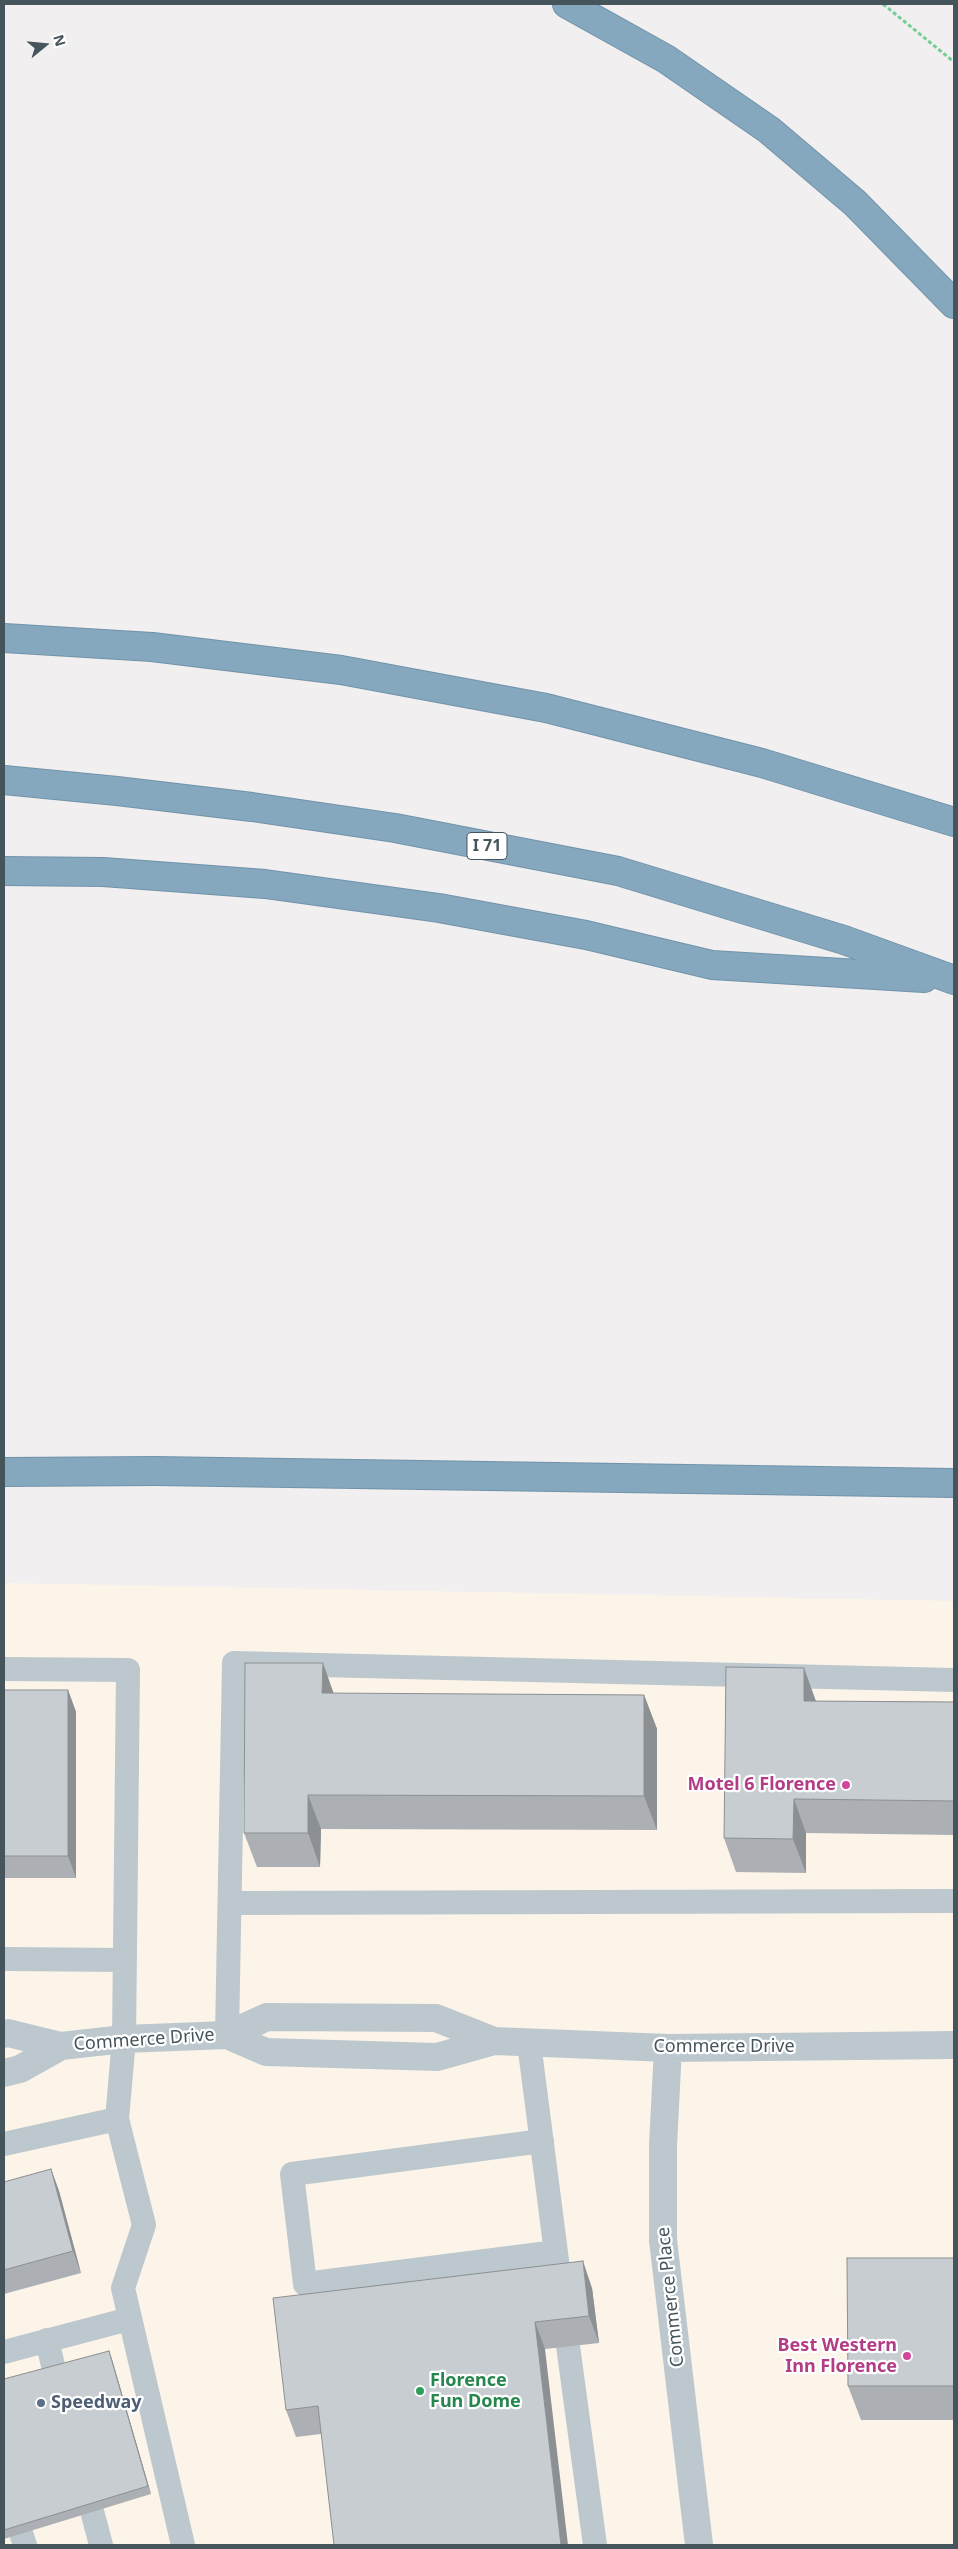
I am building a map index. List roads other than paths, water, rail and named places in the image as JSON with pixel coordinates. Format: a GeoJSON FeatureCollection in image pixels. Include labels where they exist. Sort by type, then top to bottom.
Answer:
{"type":"FeatureCollection","features":[{"type":"Feature","properties":{"kind":"highway"},"geometry":{"type":"LineString","coordinates":[[567,4],[666,58],[769,130],[855,203],[954,304]]}},
{"type":"Feature","properties":{"kind":"highway"},"geometry":{"type":"LineString","coordinates":[[4,638],[152,647],[341,670],[546,708],[762,763],[954,822]]}},
{"type":"Feature","properties":{"kind":"highway","name":"I 71"},"geometry":{"type":"LineString","coordinates":[[4,780],[252,807],[395,828],[618,871],[835,937],[954,980]]}},
{"type":"Feature","properties":{"kind":"highway"},"geometry":{"type":"LineString","coordinates":[[4,871],[103,872],[265,884],[440,908],[586,935],[712,965],[954,980]]}},
{"type":"Feature","properties":{"kind":"highway"},"geometry":{"type":"LineString","coordinates":[[4,1472],[155,1471],[954,1483]]}},
{"type":"Feature","properties":{"kind":"street","name":"Commerce Drive"},"geometry":{"type":"LineString","coordinates":[[4,2034],[8,2033],[61,2046],[124,2039],[227,2035],[267,2017],[436,2018],[494,2041],[529,2043],[668,2048],[954,2045]]}},
{"type":"Feature","properties":{"kind":"street","name":"Commerce Drive"},"geometry":{"type":"LineString","coordinates":[[227,2035],[266,2052],[437,2057],[494,2041]]}},
{"type":"Feature","properties":{"kind":"street","name":"Commerce Drive"},"geometry":{"type":"LineString","coordinates":[[4,2073],[20,2069],[61,2046]]}},
{"type":"Feature","properties":{"kind":"street","name":"Commerce Place"},"geometry":{"type":"LineString","coordinates":[[668,2048],[663,2145],[663,2240],[699,2545]]}},
{"type":"Feature","properties":{"kind":"lane"},"geometry":{"type":"LineString","coordinates":[[227,2035],[234,1663],[954,1680]]}},
{"type":"Feature","properties":{"kind":"lane"},"geometry":{"type":"LineString","coordinates":[[4,1669],[128,1670],[124,2039],[117,2119],[144,2225],[123,2288],[183,2545]]}},
{"type":"Feature","properties":{"kind":"lane"},"geometry":{"type":"LineString","coordinates":[[230,1903],[954,1901]]}},
{"type":"Feature","properties":{"kind":"lane"},"geometry":{"type":"LineString","coordinates":[[4,1959],[125,1960]]}},
{"type":"Feature","properties":{"kind":"lane"},"geometry":{"type":"LineString","coordinates":[[529,2043],[561,2292]]}},
{"type":"Feature","properties":{"kind":"lane"},"geometry":{"type":"LineString","coordinates":[[4,2144],[117,2119]]}},
{"type":"Feature","properties":{"kind":"lane"},"geometry":{"type":"LineString","coordinates":[[542,2141],[292,2174],[305,2284],[556,2252]]}},
{"type":"Feature","properties":{"kind":"lane"},"geometry":{"type":"LineString","coordinates":[[4,2352],[129,2319]]}},
{"type":"Feature","properties":{"kind":"lane"},"geometry":{"type":"LineString","coordinates":[[47,2340],[56,2374]]}},
{"type":"Feature","properties":{"kind":"lane"},"geometry":{"type":"LineString","coordinates":[[568,2346],[595,2545]]}},
{"type":"Feature","properties":{"kind":"lane"},"geometry":{"type":"LineString","coordinates":[[92,2512],[101,2545]]}},
{"type":"Feature","properties":{"kind":"place","name":"Motel 6 Florence"},"geometry":{"type":"Point","coordinates":[846,1785]}},
{"type":"Feature","properties":{"kind":"place","name":"Best Western Inn Florence"},"geometry":{"type":"Point","coordinates":[907,2356]}},
{"type":"Feature","properties":{"kind":"place","name":"Florence Fun Dome"},"geometry":{"type":"Point","coordinates":[420,2391]}},
{"type":"Feature","properties":{"kind":"place","name":"Speedway"},"geometry":{"type":"Point","coordinates":[41,2403]}}]}
